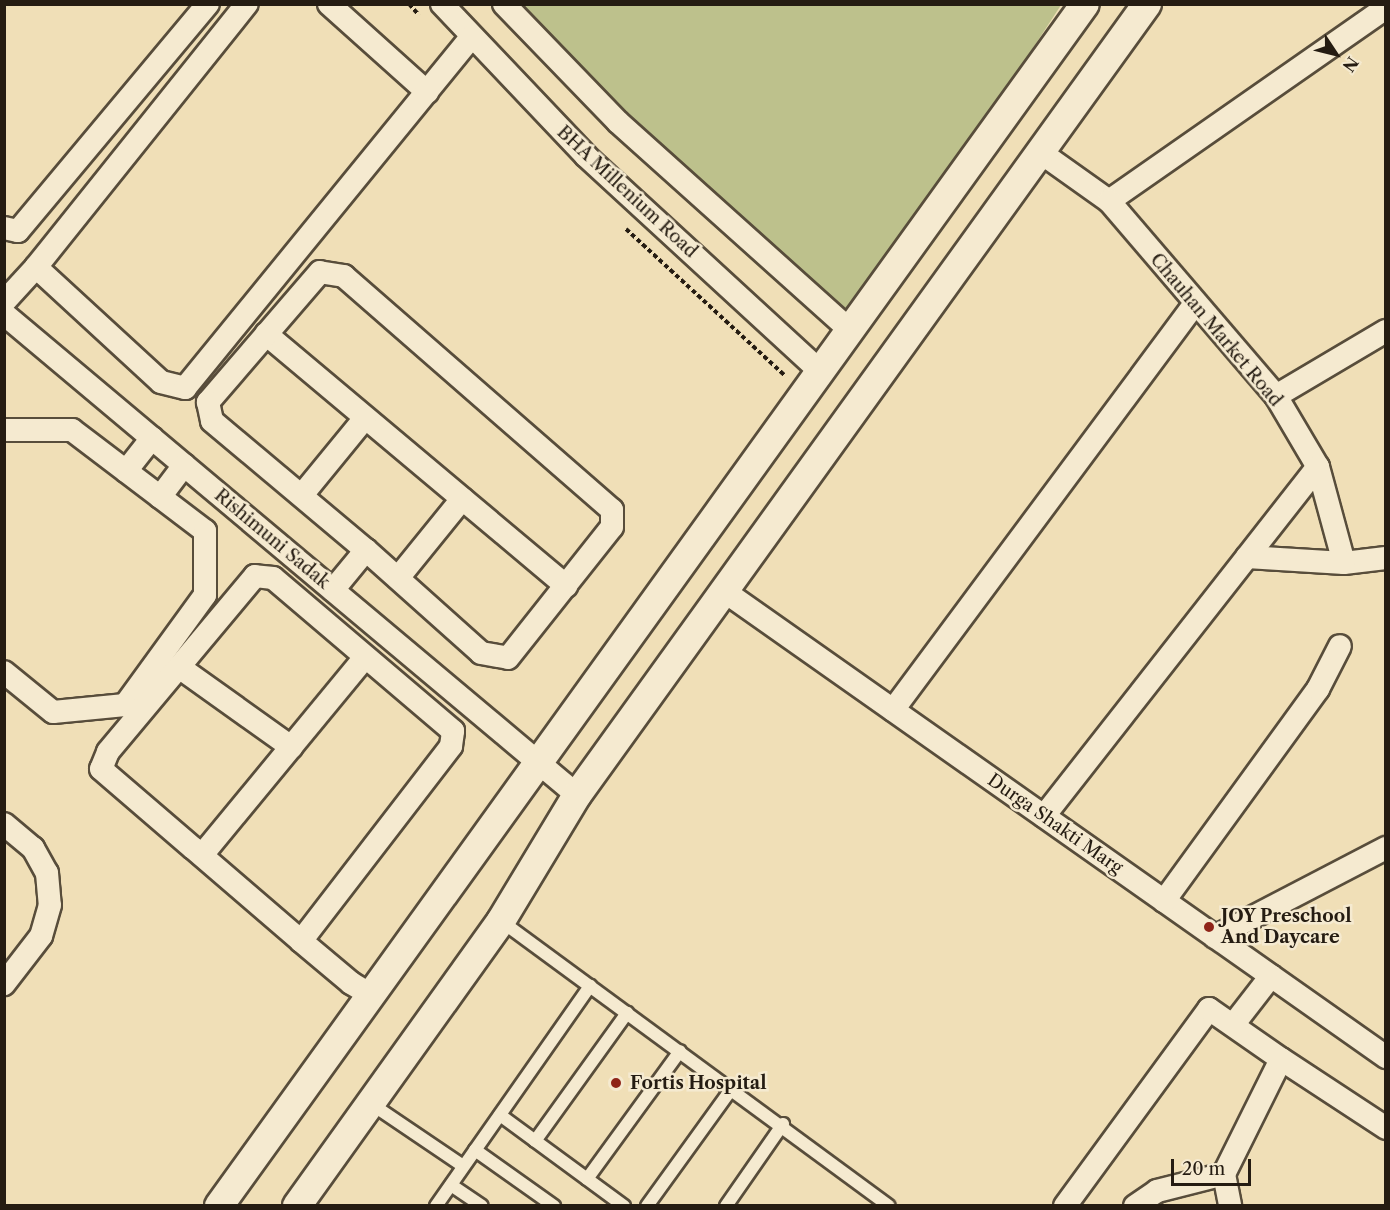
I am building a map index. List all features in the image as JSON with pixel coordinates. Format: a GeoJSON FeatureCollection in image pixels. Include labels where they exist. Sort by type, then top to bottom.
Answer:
{"type":"FeatureCollection","features":[{"type":"Feature","properties":{"kind":"street"},"geometry":{"type":"LineString","coordinates":[[4,302],[36,267],[248,4]]}},
{"type":"Feature","properties":{"kind":"street"},"geometry":{"type":"LineString","coordinates":[[329,4],[427,92]]}},
{"type":"Feature","properties":{"kind":"street","name":"BHA Millenium Road"},"geometry":{"type":"LineString","coordinates":[[442,4],[586,156],[821,372]]}},
{"type":"Feature","properties":{"kind":"street"},"geometry":{"type":"LineString","coordinates":[[504,4],[618,122],[850,330]]}},
{"type":"Feature","properties":{"kind":"street"},"geometry":{"type":"LineString","coordinates":[[219,1206],[1085,4]]}},
{"type":"Feature","properties":{"kind":"street"},"geometry":{"type":"LineString","coordinates":[[297,1206],[501,921],[577,795],[1147,4]]}},
{"type":"Feature","properties":{"kind":"street"},"geometry":{"type":"LineString","coordinates":[[9,235],[200,7]]}},
{"type":"Feature","properties":{"kind":"street"},"geometry":{"type":"LineString","coordinates":[[1109,201],[1386,8]]}},
{"type":"Feature","properties":{"kind":"street"},"geometry":{"type":"LineString","coordinates":[[36,267],[161,382],[185,388],[472,36]]}},
{"type":"Feature","properties":{"kind":"street","name":"Chauhan Market Road"},"geometry":{"type":"LineString","coordinates":[[1040,152],[1109,201],[1194,305],[1276,396],[1318,467],[1344,563]]}},
{"type":"Feature","properties":{"kind":"street"},"geometry":{"type":"LineString","coordinates":[[320,272],[344,276],[612,510],[612,527],[508,658],[481,653],[302,495],[212,422],[208,402],[266,334],[320,272]]}},
{"type":"Feature","properties":{"kind":"street"},"geometry":{"type":"LineString","coordinates":[[893,710],[1194,305]]}},
{"type":"Feature","properties":{"kind":"street","name":"Rishimuni Sadak"},"geometry":{"type":"LineString","coordinates":[[9,326],[152,438],[577,795]]}},
{"type":"Feature","properties":{"kind":"street"},"geometry":{"type":"LineString","coordinates":[[1276,396],[1386,331]]}},
{"type":"Feature","properties":{"kind":"street"},"geometry":{"type":"LineString","coordinates":[[266,334],[566,586]]}},
{"type":"Feature","properties":{"kind":"street"},"geometry":{"type":"LineString","coordinates":[[302,495],[365,418]]}},
{"type":"Feature","properties":{"kind":"street"},"geometry":{"type":"LineString","coordinates":[[4,430],[72,430],[205,531],[205,595],[125,705],[53,712],[4,672]]}},
{"type":"Feature","properties":{"kind":"street"},"geometry":{"type":"LineString","coordinates":[[126,471],[152,438]]}},
{"type":"Feature","properties":{"kind":"street"},"geometry":{"type":"LineString","coordinates":[[160,497],[184,465]]}},
{"type":"Feature","properties":{"kind":"street"},"geometry":{"type":"LineString","coordinates":[[1044,816],[1318,467]]}},
{"type":"Feature","properties":{"kind":"street"},"geometry":{"type":"LineString","coordinates":[[398,578],[462,499]]}},
{"type":"Feature","properties":{"kind":"street"},"geometry":{"type":"LineString","coordinates":[[333,590],[366,550]]}},
{"type":"Feature","properties":{"kind":"street"},"geometry":{"type":"LineString","coordinates":[[1247,557],[1344,563],[1386,558]]}},
{"type":"Feature","properties":{"kind":"street"},"geometry":{"type":"LineString","coordinates":[[302,941],[452,746],[453,731],[273,578],[255,576],[108,752],[101,769],[302,941],[371,995]]}},
{"type":"Feature","properties":{"kind":"street","name":"Durga Shakti Marg"},"geometry":{"type":"LineString","coordinates":[[724,591],[1386,1057]]}},
{"type":"Feature","properties":{"kind":"street"},"geometry":{"type":"LineString","coordinates":[[1164,901],[1318,689],[1340,646]]}},
{"type":"Feature","properties":{"kind":"street"},"geometry":{"type":"LineString","coordinates":[[202,855],[365,657]]}},
{"type":"Feature","properties":{"kind":"street"},"geometry":{"type":"LineString","coordinates":[[178,667],[291,747]]}},
{"type":"Feature","properties":{"kind":"street"},"geometry":{"type":"LineString","coordinates":[[4,825],[33,848],[47,873],[50,905],[41,936],[4,984]]}},
{"type":"Feature","properties":{"kind":"street"},"geometry":{"type":"LineString","coordinates":[[1215,937],[1386,848]]}},
{"type":"Feature","properties":{"kind":"street"},"geometry":{"type":"LineString","coordinates":[[1233,1025],[1271,976]]}},
{"type":"Feature","properties":{"kind":"street"},"geometry":{"type":"LineString","coordinates":[[1065,1206],[1209,1009],[1386,1128]]}},
{"type":"Feature","properties":{"kind":"street"},"geometry":{"type":"LineString","coordinates":[[1230,1206],[1224,1174],[1281,1059]]}},
{"type":"Feature","properties":{"kind":"street"},"geometry":{"type":"LineString","coordinates":[[1135,1206],[1156,1191],[1224,1174]]}},
{"type":"Feature","properties":{"kind":"lane"},"geometry":{"type":"LineString","coordinates":[[501,921],[627,1014],[783,1124],[889,1206]]}},
{"type":"Feature","properties":{"kind":"lane"},"geometry":{"type":"LineString","coordinates":[[436,1206],[590,986]]}},
{"type":"Feature","properties":{"kind":"lane"},"geometry":{"type":"LineString","coordinates":[[535,1141],[627,1014]]}},
{"type":"Feature","properties":{"kind":"lane"},"geometry":{"type":"LineString","coordinates":[[587,1179],[680,1051]]}},
{"type":"Feature","properties":{"kind":"lane"},"geometry":{"type":"LineString","coordinates":[[647,1206],[732,1088]]}},
{"type":"Feature","properties":{"kind":"lane"},"geometry":{"type":"LineString","coordinates":[[370,1103],[464,1167]]}},
{"type":"Feature","properties":{"kind":"lane"},"geometry":{"type":"LineString","coordinates":[[500,1115],[624,1206]]}},
{"type":"Feature","properties":{"kind":"lane"},"geometry":{"type":"LineString","coordinates":[[726,1206],[783,1124]]}},
{"type":"Feature","properties":{"kind":"lane"},"geometry":{"type":"LineString","coordinates":[[475,1150],[554,1206]]}},
{"type":"Feature","properties":{"kind":"lane"},"geometry":{"type":"LineString","coordinates":[[451,1185],[482,1206]]}},
{"type":"Feature","properties":{"kind":"green space"},"geometry":{"type":"Polygon","coordinates":[[[504,5],[1061,5],[850,330],[504,5]]]}},
{"type":"Feature","properties":{"kind":"place","name":"JOY Preschool And Daycare"},"geometry":{"type":"Point","coordinates":[1209,927]}},
{"type":"Feature","properties":{"kind":"place","name":"Fortis Hospital"},"geometry":{"type":"Point","coordinates":[616,1083]}}]}
